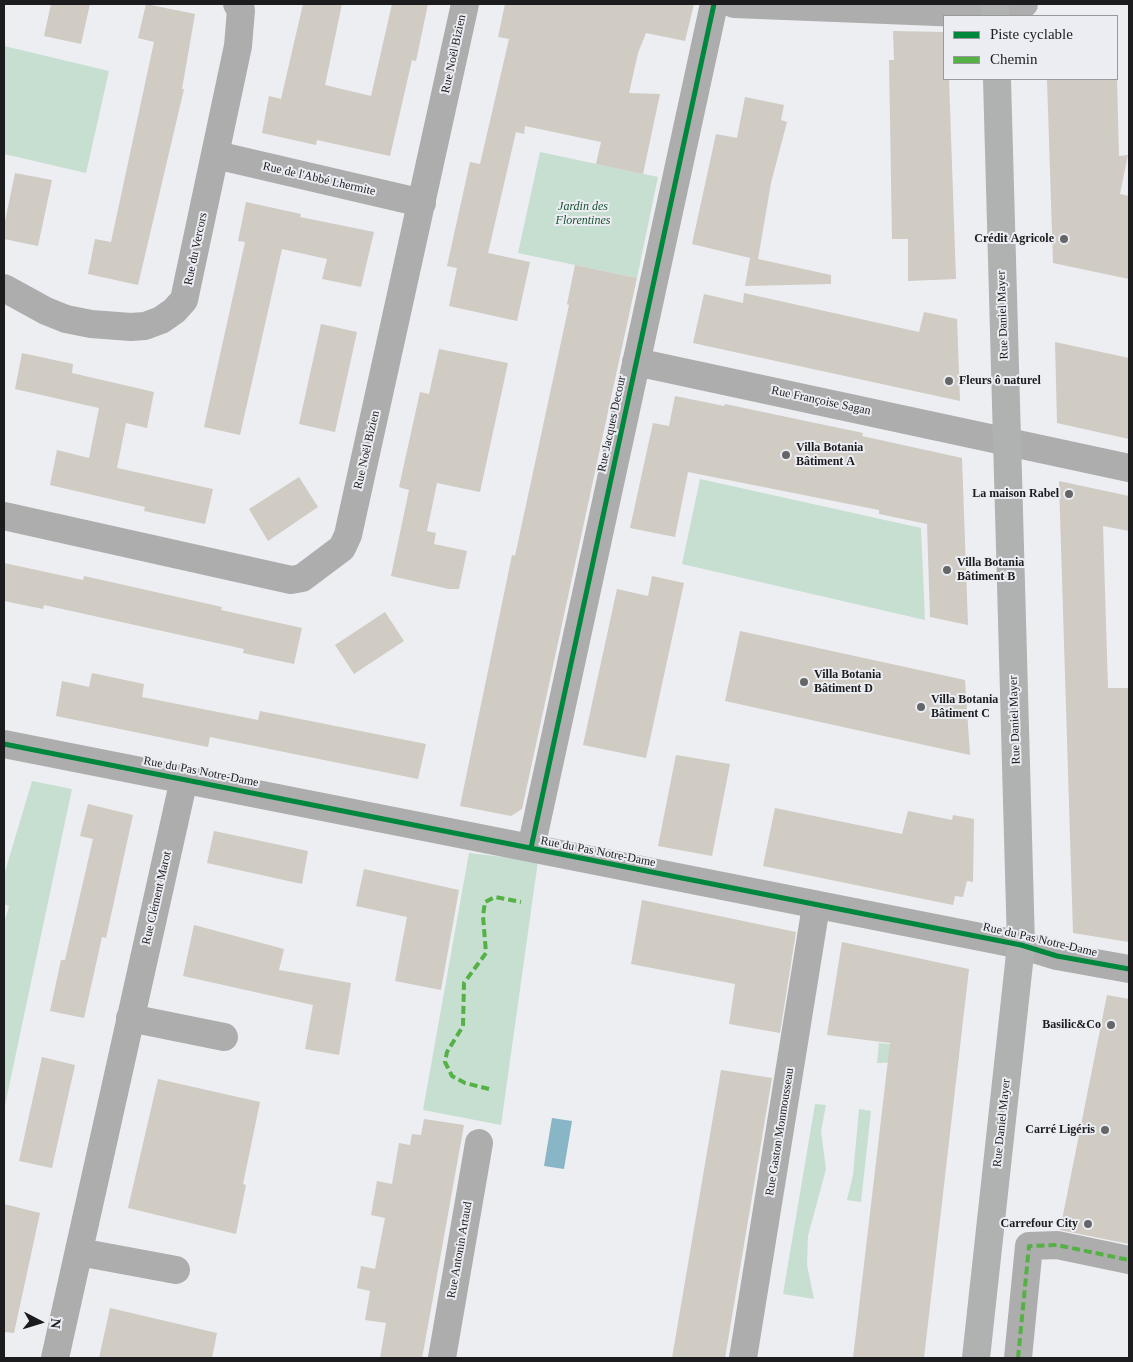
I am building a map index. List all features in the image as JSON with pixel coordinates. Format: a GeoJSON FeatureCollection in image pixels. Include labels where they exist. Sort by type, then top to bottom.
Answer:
{"type":"FeatureCollection","features":[{"type":"Feature","properties":{"kind":"main road","name":"Rue Daniel Mayer"},"geometry":{"type":"LineString","coordinates":[[976,1358],[1021,945],[997,80]]}},
{"type":"Feature","properties":{"kind":"street","name":"Rue du Vercors"},"geometry":{"type":"LineString","coordinates":[[4,288],[46,311],[91,324],[145,326],[168,316],[184,300],[189,285],[238,46],[241,10],[237,4]]}},
{"type":"Feature","properties":{"kind":"street","name":"Rue Noël Bizien"},"geometry":{"type":"LineString","coordinates":[[4,516],[291,580],[302,578],[342,548],[348,535],[465,4]]}},
{"type":"Feature","properties":{"kind":"street","name":"Rue Jacques Decour"},"geometry":{"type":"LineString","coordinates":[[531,848],[714,4]]}},
{"type":"Feature","properties":{"kind":"street"},"geometry":{"type":"LineString","coordinates":[[734,4],[962,13],[995,10],[1024,4]]}},
{"type":"Feature","properties":{"kind":"street","name":"Rue de l'Abbé Lhermite"},"geometry":{"type":"LineString","coordinates":[[216,155],[422,203]]}},
{"type":"Feature","properties":{"kind":"street","name":"Rue Françoise Sagan"},"geometry":{"type":"LineString","coordinates":[[636,362],[1007,440],[1129,468]]}},
{"type":"Feature","properties":{"kind":"street","name":"Rue du Pas Notre-Dame"},"geometry":{"type":"LineString","coordinates":[[4,744],[1021,945],[1057,956],[1129,970]]}},
{"type":"Feature","properties":{"kind":"street","name":"Rue Clément Marot"},"geometry":{"type":"LineString","coordinates":[[55,1358],[184,779]]}},
{"type":"Feature","properties":{"kind":"street","name":"Rue Gaston Monmousseau"},"geometry":{"type":"LineString","coordinates":[[743,1358],[816,906]]}},
{"type":"Feature","properties":{"kind":"street"},"geometry":{"type":"LineString","coordinates":[[130,1018],[224,1037]]}},
{"type":"Feature","properties":{"kind":"street","name":"Rue Antonin Artaud"},"geometry":{"type":"LineString","coordinates":[[442,1358],[479,1143]]}},
{"type":"Feature","properties":{"kind":"street"},"geometry":{"type":"LineString","coordinates":[[1018,1358],[1029,1246],[1057,1245],[1129,1260]]}},
{"type":"Feature","properties":{"kind":"street"},"geometry":{"type":"LineString","coordinates":[[79,1252],[176,1270]]}},
{"type":"Feature","properties":{"kind":"green space"},"geometry":{"type":"Polygon","coordinates":[[[4,46],[109,71],[86,173],[4,154],[4,46]]]}},
{"type":"Feature","properties":{"kind":"green space","name":"Jardin des Florentines"},"geometry":{"type":"Polygon","coordinates":[[[540,152],[658,177],[637,278],[518,253],[540,152]]]}},
{"type":"Feature","properties":{"kind":"green space"},"geometry":{"type":"Polygon","coordinates":[[[700,479],[921,528],[925,620],[682,564],[700,479]]]}},
{"type":"Feature","properties":{"kind":"green space"},"geometry":{"type":"Polygon","coordinates":[[[32,781],[72,789],[4,1110],[4,924],[9,906],[4,904],[4,875],[32,781]]]}},
{"type":"Feature","properties":{"kind":"green space"},"geometry":{"type":"Polygon","coordinates":[[[469,853],[538,861],[501,1125],[423,1110],[469,853]]]}},
{"type":"Feature","properties":{"kind":"green space"},"geometry":{"type":"Polygon","coordinates":[[[879,1043],[959,1052],[959,1060],[877,1063],[879,1043]]]}},
{"type":"Feature","properties":{"kind":"green space"},"geometry":{"type":"Polygon","coordinates":[[[815,1104],[826,1105],[821,1131],[826,1169],[808,1236],[807,1265],[814,1299],[783,1294],[815,1104]]]}},
{"type":"Feature","properties":{"kind":"green space"},"geometry":{"type":"Polygon","coordinates":[[[859,1109],[871,1111],[861,1202],[847,1200],[853,1175],[859,1109]]]}},
{"type":"Feature","properties":{"kind":"water"},"geometry":{"type":"Polygon","coordinates":[[[552,1118],[572,1121],[564,1169],[544,1166],[552,1118]]]}},
{"type":"Feature","properties":{"kind":"building"},"geometry":{"type":"Polygon","coordinates":[[[51,4],[90,4],[81,44],[44,36],[51,4]]]}},
{"type":"Feature","properties":{"kind":"building"},"geometry":{"type":"Polygon","coordinates":[[[146,4],[195,14],[182,89],[184,89],[138,285],[88,274],[95,239],[111,242],[154,42],[138,38],[146,4]]]}},
{"type":"Feature","properties":{"kind":"building"},"geometry":{"type":"Polygon","coordinates":[[[303,4],[342,4],[325,85],[371,96],[392,4],[428,4],[416,61],[412,60],[390,156],[317,140],[316,145],[262,133],[269,96],[281,99],[303,4]]]}},
{"type":"Feature","properties":{"kind":"building"},"geometry":{"type":"Polygon","coordinates":[[[505,4],[694,4],[685,41],[646,33],[638,53],[629,93],[660,94],[643,174],[596,164],[601,142],[525,126],[524,134],[516,132],[488,253],[530,262],[517,321],[449,306],[457,268],[447,266],[470,162],[480,164],[509,39],[498,37],[505,4]]]}},
{"type":"Feature","properties":{"kind":"building"},"geometry":{"type":"Polygon","coordinates":[[[893,31],[943,32],[943,80],[949,80],[956,279],[908,281],[908,239],[892,239],[889,60],[894,60],[893,31]]]}},
{"type":"Feature","properties":{"kind":"building"},"geometry":{"type":"Polygon","coordinates":[[[1047,80],[1117,80],[1119,156],[1128,155],[1120,194],[1129,196],[1129,279],[1053,263],[1047,80]]]}},
{"type":"Feature","properties":{"kind":"building"},"geometry":{"type":"Polygon","coordinates":[[[745,97],[784,105],[781,120],[787,122],[771,183],[758,259],[831,275],[831,284],[745,286],[750,258],[692,244],[716,134],[737,138],[745,97]]]}},
{"type":"Feature","properties":{"kind":"building"},"geometry":{"type":"Polygon","coordinates":[[[15,173],[52,180],[38,246],[4,239],[4,226],[15,173]]]}},
{"type":"Feature","properties":{"kind":"building"},"geometry":{"type":"Polygon","coordinates":[[[246,202],[301,214],[300,217],[374,232],[361,287],[322,279],[327,259],[282,249],[240,435],[204,427],[245,242],[238,241],[246,202]]]}},
{"type":"Feature","properties":{"kind":"building"},"geometry":{"type":"Polygon","coordinates":[[[575,265],[637,278],[522,809],[511,816],[460,806],[512,555],[515,556],[569,305],[567,304],[575,265]]]}},
{"type":"Feature","properties":{"kind":"building"},"geometry":{"type":"Polygon","coordinates":[[[744,293],[919,332],[924,312],[957,319],[960,401],[693,343],[704,294],[743,303],[744,293]]]}},
{"type":"Feature","properties":{"kind":"building"},"geometry":{"type":"Polygon","coordinates":[[[321,324],[357,332],[335,432],[299,424],[321,324]]]}},
{"type":"Feature","properties":{"kind":"building"},"geometry":{"type":"Polygon","coordinates":[[[1055,342],[1129,358],[1129,439],[1057,423],[1055,342]]]}},
{"type":"Feature","properties":{"kind":"building"},"geometry":{"type":"Polygon","coordinates":[[[439,349],[508,363],[480,492],[437,483],[427,531],[436,533],[434,544],[467,551],[459,589],[449,589],[391,576],[409,490],[399,487],[420,392],[429,394],[439,349]]]}},
{"type":"Feature","properties":{"kind":"building"},"geometry":{"type":"Polygon","coordinates":[[[22,353],[73,364],[72,373],[154,392],[147,428],[126,423],[117,468],[213,489],[205,524],[144,511],[145,507],[50,485],[57,450],[89,458],[99,408],[15,389],[22,353]]]}},
{"type":"Feature","properties":{"kind":"building"},"geometry":{"type":"Polygon","coordinates":[[[675,396],[724,406],[725,404],[863,433],[862,436],[962,458],[968,625],[930,617],[927,524],[879,514],[879,510],[688,472],[675,537],[630,528],[653,423],[669,426],[675,396]]]}},
{"type":"Feature","properties":{"kind":"building"},"geometry":{"type":"Polygon","coordinates":[[[299,477],[318,507],[268,541],[249,509],[299,477]]]}},
{"type":"Feature","properties":{"kind":"building"},"geometry":{"type":"Polygon","coordinates":[[[1059,481],[1129,496],[1129,531],[1103,526],[1108,688],[1128,688],[1129,942],[1073,933],[1059,481]]]}},
{"type":"Feature","properties":{"kind":"building"},"geometry":{"type":"Polygon","coordinates":[[[4,563],[83,580],[84,576],[222,607],[221,610],[302,628],[294,664],[243,653],[244,649],[44,605],[43,609],[4,601],[4,563]]]}},
{"type":"Feature","properties":{"kind":"building"},"geometry":{"type":"Polygon","coordinates":[[[652,576],[684,583],[646,758],[583,745],[617,589],[648,596],[652,576]]]}},
{"type":"Feature","properties":{"kind":"building"},"geometry":{"type":"Polygon","coordinates":[[[385,612],[404,641],[354,674],[335,645],[385,612]]]}},
{"type":"Feature","properties":{"kind":"building","name":"Villa Botania Bâtiment D"},"geometry":{"type":"Polygon","coordinates":[[[740,631],[965,680],[970,755],[725,701],[740,631]]]}},
{"type":"Feature","properties":{"kind":"building"},"geometry":{"type":"Polygon","coordinates":[[[92,673],[144,684],[142,697],[258,720],[260,711],[426,744],[418,779],[210,737],[208,747],[56,716],[62,681],[89,687],[92,673]]]}},
{"type":"Feature","properties":{"kind":"building"},"geometry":{"type":"Polygon","coordinates":[[[676,755],[730,764],[712,856],[658,846],[676,755]]]}},
{"type":"Feature","properties":{"kind":"building"},"geometry":{"type":"Polygon","coordinates":[[[88,804],[133,815],[106,938],[102,937],[84,1018],[50,1011],[61,960],[65,960],[93,839],[80,836],[88,804]]]}},
{"type":"Feature","properties":{"kind":"building"},"geometry":{"type":"Polygon","coordinates":[[[775,808],[902,834],[908,811],[952,820],[953,815],[974,819],[973,882],[967,881],[963,897],[955,896],[953,905],[763,866],[775,808]]]}},
{"type":"Feature","properties":{"kind":"building"},"geometry":{"type":"Polygon","coordinates":[[[214,831],[308,851],[302,884],[207,863],[214,831]]]}},
{"type":"Feature","properties":{"kind":"building"},"geometry":{"type":"Polygon","coordinates":[[[364,869],[459,890],[441,990],[395,981],[407,917],[356,906],[364,869]]]}},
{"type":"Feature","properties":{"kind":"building"},"geometry":{"type":"Polygon","coordinates":[[[642,900],[796,932],[780,1033],[729,1024],[735,984],[631,964],[642,900]]]}},
{"type":"Feature","properties":{"kind":"building"},"geometry":{"type":"Polygon","coordinates":[[[194,925],[284,949],[279,970],[351,983],[339,1055],[305,1049],[313,1005],[183,976],[194,925]]]}},
{"type":"Feature","properties":{"kind":"building"},"geometry":{"type":"Polygon","coordinates":[[[842,942],[969,969],[924,1358],[853,1358],[890,1043],[827,1035],[842,942]]]}},
{"type":"Feature","properties":{"kind":"building","name":"Carré Ligéris"},"geometry":{"type":"Polygon","coordinates":[[[1107,995],[1129,999],[1129,1244],[1060,1230],[1107,995]]]}},
{"type":"Feature","properties":{"kind":"building"},"geometry":{"type":"Polygon","coordinates":[[[42,1057],[75,1065],[52,1168],[19,1161],[42,1057]]]}},
{"type":"Feature","properties":{"kind":"building"},"geometry":{"type":"Polygon","coordinates":[[[721,1070],[772,1078],[725,1358],[672,1358],[721,1070]]]}},
{"type":"Feature","properties":{"kind":"building"},"geometry":{"type":"Polygon","coordinates":[[[158,1079],[260,1102],[243,1184],[246,1185],[236,1234],[128,1208],[158,1079]]]}},
{"type":"Feature","properties":{"kind":"building"},"geometry":{"type":"Polygon","coordinates":[[[424,1119],[464,1125],[429,1320],[422,1358],[380,1358],[386,1323],[365,1320],[370,1291],[357,1288],[361,1266],[375,1269],[385,1218],[371,1215],[377,1181],[392,1184],[399,1143],[410,1145],[412,1134],[421,1135],[424,1119]]]}},
{"type":"Feature","properties":{"kind":"building"},"geometry":{"type":"Polygon","coordinates":[[[4,1204],[40,1213],[14,1333],[4,1332],[4,1204]]]}},
{"type":"Feature","properties":{"kind":"building"},"geometry":{"type":"Polygon","coordinates":[[[110,1308],[217,1333],[212,1358],[99,1358],[110,1308]]]}},
{"type":"Feature","properties":{"kind":"marked path"},"geometry":{"type":"LineString","coordinates":[[489,1089],[465,1083],[452,1076],[445,1062],[447,1052],[463,1026],[464,983],[486,953],[483,916],[485,902],[495,897],[521,902]]}},
{"type":"Feature","properties":{"kind":"marked path"},"geometry":{"type":"LineString","coordinates":[[1018,1358],[1029,1246],[1057,1245],[1129,1260]]}},
{"type":"Feature","properties":{"kind":"cycle path"},"geometry":{"type":"LineString","coordinates":[[531,848],[714,4]]}},
{"type":"Feature","properties":{"kind":"cycle path"},"geometry":{"type":"LineString","coordinates":[[4,744],[1021,945],[1057,956],[1129,969]]}},
{"type":"Feature","properties":{"kind":"place","name":"Crédit Agricole"},"geometry":{"type":"Point","coordinates":[1064,239]}},
{"type":"Feature","properties":{"kind":"place","name":"Fleurs ô naturel"},"geometry":{"type":"Point","coordinates":[949,381]}},
{"type":"Feature","properties":{"kind":"place","name":"Villa Botania Bâtiment A"},"geometry":{"type":"Point","coordinates":[786,455]}},
{"type":"Feature","properties":{"kind":"place","name":"La maison Rabel"},"geometry":{"type":"Point","coordinates":[1069,494]}},
{"type":"Feature","properties":{"kind":"place","name":"Villa Botania Bâtiment B"},"geometry":{"type":"Point","coordinates":[947,570]}},
{"type":"Feature","properties":{"kind":"place","name":"Villa Botania Bâtiment D"},"geometry":{"type":"Point","coordinates":[804,682]}},
{"type":"Feature","properties":{"kind":"place","name":"Villa Botania Bâtiment C"},"geometry":{"type":"Point","coordinates":[921,707]}},
{"type":"Feature","properties":{"kind":"place","name":"Basilic&Co"},"geometry":{"type":"Point","coordinates":[1111,1025]}},
{"type":"Feature","properties":{"kind":"place","name":"Carré Ligéris"},"geometry":{"type":"Point","coordinates":[1105,1130]}},
{"type":"Feature","properties":{"kind":"place","name":"Carrefour City"},"geometry":{"type":"Point","coordinates":[1088,1224]}}]}
